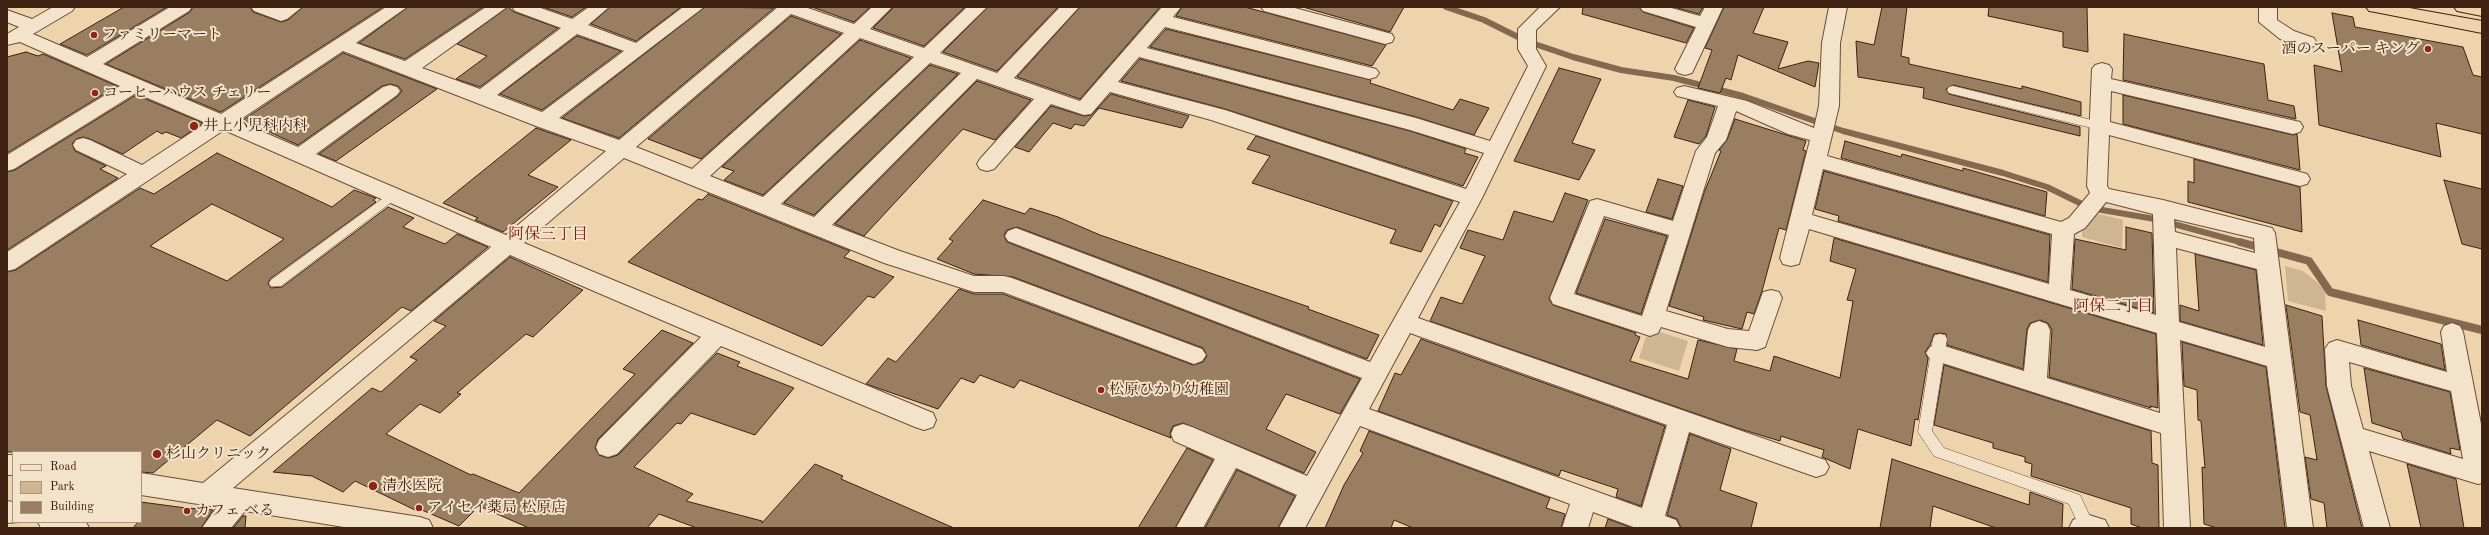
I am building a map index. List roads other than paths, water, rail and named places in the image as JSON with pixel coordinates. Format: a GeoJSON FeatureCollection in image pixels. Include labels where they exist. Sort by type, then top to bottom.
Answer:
{"type":"FeatureCollection","features":[{"type":"Feature","properties":{"kind":"highway"},"geometry":{"type":"LineString","coordinates":[[2375,7],[2482,27]]}},
{"type":"Feature","properties":{"kind":"highway"},"geometry":{"type":"LineString","coordinates":[[2463,7],[2482,11]]}},
{"type":"Feature","properties":{"kind":"street"},"geometry":{"type":"LineString","coordinates":[[19,34],[66,7]]}},
{"type":"Feature","properties":{"kind":"street"},"geometry":{"type":"LineString","coordinates":[[87,64],[183,7]]}},
{"type":"Feature","properties":{"kind":"street"},"geometry":{"type":"LineString","coordinates":[[260,7],[281,14],[293,7]]}},
{"type":"Feature","properties":{"kind":"street"},"geometry":{"type":"LineString","coordinates":[[7,263],[398,7]]}},
{"type":"Feature","properties":{"kind":"street"},"geometry":{"type":"LineString","coordinates":[[407,69],[498,7]]}},
{"type":"Feature","properties":{"kind":"street"},"geometry":{"type":"LineString","coordinates":[[521,7],[638,50]]}},
{"type":"Feature","properties":{"kind":"street"},"geometry":{"type":"LineString","coordinates":[[482,97],[600,7]]}},
{"type":"Feature","properties":{"kind":"street"},"geometry":{"type":"LineString","coordinates":[[543,121],[695,7]]}},
{"type":"Feature","properties":{"kind":"street"},"geometry":{"type":"LineString","coordinates":[[208,494],[509,244],[788,7],[1002,79],[1084,109],[1166,13],[1369,73]]}},
{"type":"Feature","properties":{"kind":"street"},"geometry":{"type":"LineString","coordinates":[[695,178],[883,7]]}},
{"type":"Feature","properties":{"kind":"street"},"geometry":{"type":"LineString","coordinates":[[766,206],[978,7]]}},
{"type":"Feature","properties":{"kind":"street"},"geometry":{"type":"LineString","coordinates":[[1002,79],[1070,7]]}},
{"type":"Feature","properties":{"kind":"street"},"geometry":{"type":"LineString","coordinates":[[1270,7],[1385,38]]}},
{"type":"Feature","properties":{"kind":"street"},"geometry":{"type":"LineString","coordinates":[[1292,528],[1472,198],[1496,150],[1537,66],[1527,41],[1528,29],[1551,7]]}},
{"type":"Feature","properties":{"kind":"street"},"geometry":{"type":"LineString","coordinates":[[1649,7],[1706,24]]}},
{"type":"Feature","properties":{"kind":"street"},"geometry":{"type":"LineString","coordinates":[[1685,69],[1714,7]]}},
{"type":"Feature","properties":{"kind":"street"},"geometry":{"type":"LineString","coordinates":[[1792,258],[1824,129],[1831,43],[1838,7]]}},
{"type":"Feature","properties":{"kind":"street"},"geometry":{"type":"LineString","coordinates":[[2268,7],[2268,22],[2287,35],[2307,42]]}},
{"type":"Feature","properties":{"kind":"street"},"geometry":{"type":"LineString","coordinates":[[7,16],[19,34],[87,64],[718,335],[924,420]]}},
{"type":"Feature","properties":{"kind":"street"},"geometry":{"type":"LineString","coordinates":[[341,44],[543,121],[622,149],[892,257],[974,284],[1004,284],[1194,356]]}},
{"type":"Feature","properties":{"kind":"street"},"geometry":{"type":"LineString","coordinates":[[1134,50],[1408,123],[1496,150]]}},
{"type":"Feature","properties":{"kind":"street"},"geometry":{"type":"LineString","coordinates":[[818,227],[975,70]]}},
{"type":"Feature","properties":{"kind":"street"},"geometry":{"type":"LineString","coordinates":[[1816,160],[2063,230],[2077,223],[2093,203],[2096,186],[2102,76],[2293,127]]}},
{"type":"Feature","properties":{"kind":"street"},"geometry":{"type":"LineString","coordinates":[[1104,84],[1218,115],[1472,198]]}},
{"type":"Feature","properties":{"kind":"street"},"geometry":{"type":"LineString","coordinates":[[7,164],[135,85]]}},
{"type":"Feature","properties":{"kind":"street"},"geometry":{"type":"LineString","coordinates":[[301,155],[390,91]]}},
{"type":"Feature","properties":{"kind":"street"},"geometry":{"type":"LineString","coordinates":[[1684,92],[1729,103],[1795,129],[1824,129]]}},
{"type":"Feature","properties":{"kind":"street"},"geometry":{"type":"LineString","coordinates":[[987,164],[1048,95]]}},
{"type":"Feature","properties":{"kind":"street"},"geometry":{"type":"LineString","coordinates":[[1681,231],[1597,206],[1561,298],[1650,327],[1654,316],[1681,231],[1706,152],[1716,140],[1729,103]]}},
{"type":"Feature","properties":{"kind":"street"},"geometry":{"type":"LineString","coordinates":[[2100,126],[2300,179]]}},
{"type":"Feature","properties":{"kind":"street"},"geometry":{"type":"LineString","coordinates":[[83,144],[144,174]]}},
{"type":"Feature","properties":{"kind":"street"},"geometry":{"type":"LineString","coordinates":[[2093,203],[2164,222],[2266,254]]}},
{"type":"Feature","properties":{"kind":"street"},"geometry":{"type":"LineString","coordinates":[[1801,219],[2278,360]]}},
{"type":"Feature","properties":{"kind":"street"},"geometry":{"type":"LineString","coordinates":[[2164,222],[2264,233],[2278,360],[2300,528]]}},
{"type":"Feature","properties":{"kind":"street"},"geometry":{"type":"LineString","coordinates":[[2164,222],[2167,327],[2177,528]]}},
{"type":"Feature","properties":{"kind":"street"},"geometry":{"type":"LineString","coordinates":[[2059,295],[2063,230]]}},
{"type":"Feature","properties":{"kind":"street"},"geometry":{"type":"LineString","coordinates":[[1016,236],[1376,374]]}},
{"type":"Feature","properties":{"kind":"street"},"geometry":{"type":"LineString","coordinates":[[1654,316],[1728,338],[1757,341],[1771,298]]}},
{"type":"Feature","properties":{"kind":"street"},"geometry":{"type":"LineString","coordinates":[[1405,322],[1816,468]]}},
{"type":"Feature","properties":{"kind":"street"},"geometry":{"type":"LineString","coordinates":[[2035,384],[2039,330]]}},
{"type":"Feature","properties":{"kind":"street"},"geometry":{"type":"LineString","coordinates":[[2351,436],[2478,474],[2452,332]]}},
{"type":"Feature","properties":{"kind":"street"},"geometry":{"type":"LineString","coordinates":[[608,447],[718,335]]}},
{"type":"Feature","properties":{"kind":"street"},"geometry":{"type":"LineString","coordinates":[[1939,346],[2035,384],[2172,427]]}},
{"type":"Feature","properties":{"kind":"street"},"geometry":{"type":"LineString","coordinates":[[2378,528],[2351,436],[2339,386],[2337,349],[2461,385]]}},
{"type":"Feature","properties":{"kind":"street"},"geometry":{"type":"LineString","coordinates":[[1354,414],[1658,525],[1681,420]]}},
{"type":"Feature","properties":{"kind":"street"},"geometry":{"type":"LineString","coordinates":[[1183,434],[1313,490]]}},
{"type":"Feature","properties":{"kind":"street"},"geometry":{"type":"LineString","coordinates":[[1189,528],[1231,454]]}},
{"type":"Feature","properties":{"kind":"street"},"geometry":{"type":"LineString","coordinates":[[142,484],[420,528]]}},
{"type":"Feature","properties":{"kind":"street"},"geometry":{"type":"LineString","coordinates":[[1575,528],[1586,498]]}},
{"type":"Feature","properties":{"kind":"street"},"geometry":{"type":"LineString","coordinates":[[215,528],[240,499]]}},
{"type":"Feature","properties":{"kind":"street"},"geometry":{"type":"LineString","coordinates":[[55,523],[76,528]]}},
{"type":"Feature","properties":{"kind":"lane"},"geometry":{"type":"LineString","coordinates":[[1953,90],[2100,126]]}},
{"type":"Feature","properties":{"kind":"lane"},"geometry":{"type":"LineString","coordinates":[[276,283],[393,195]]}},
{"type":"Feature","properties":{"kind":"lane"},"geometry":{"type":"LineString","coordinates":[[1939,346],[1925,432],[1938,452],[2075,500],[2088,527]]}},
{"type":"Feature","properties":{"kind":"waterway"},"geometry":{"type":"LineString","coordinates":[[1446,7],[1484,20],[1526,41],[1573,57],[1621,70],[1674,78],[1743,96],[1843,131],[2003,173],[2047,187],[2090,208],[2155,219],[2244,243]]}},
{"type":"Feature","properties":{"kind":"waterway"},"geometry":{"type":"LineString","coordinates":[[2240,242],[2309,261],[2330,292],[2482,330]]}},
{"type":"Feature","properties":{"kind":"place","name":"ファミリーマート"},"geometry":{"type":"Point","coordinates":[94,35]}},
{"type":"Feature","properties":{"kind":"place","name":"酒のスーパー キング"},"geometry":{"type":"Point","coordinates":[2428,49]}},
{"type":"Feature","properties":{"kind":"place","name":"コーヒーハウス チェリー"},"geometry":{"type":"Point","coordinates":[95,93]}},
{"type":"Feature","properties":{"kind":"place","name":"井上小児科内科"},"geometry":{"type":"Point","coordinates":[194,126]}},
{"type":"Feature","properties":{"kind":"place","name":"松原ひかり幼稚園"},"geometry":{"type":"Point","coordinates":[1101,390]}},
{"type":"Feature","properties":{"kind":"place","name":"杉山クリニック"},"geometry":{"type":"Point","coordinates":[157,454]}},
{"type":"Feature","properties":{"kind":"place","name":"清水医院"},"geometry":{"type":"Point","coordinates":[373,486]}},
{"type":"Feature","properties":{"kind":"place","name":"アイセイ薬局 松原店"},"geometry":{"type":"Point","coordinates":[419,508]}},
{"type":"Feature","properties":{"kind":"place","name":"カフェ べる"},"geometry":{"type":"Point","coordinates":[187,511]}},
{"type":"Feature","properties":{"kind":"district","name":"阿保三丁目"},"geometry":{"type":"Point","coordinates":[548,235]}},
{"type":"Feature","properties":{"kind":"district","name":"阿保二丁目"},"geometry":{"type":"Point","coordinates":[2113,307]}}]}
